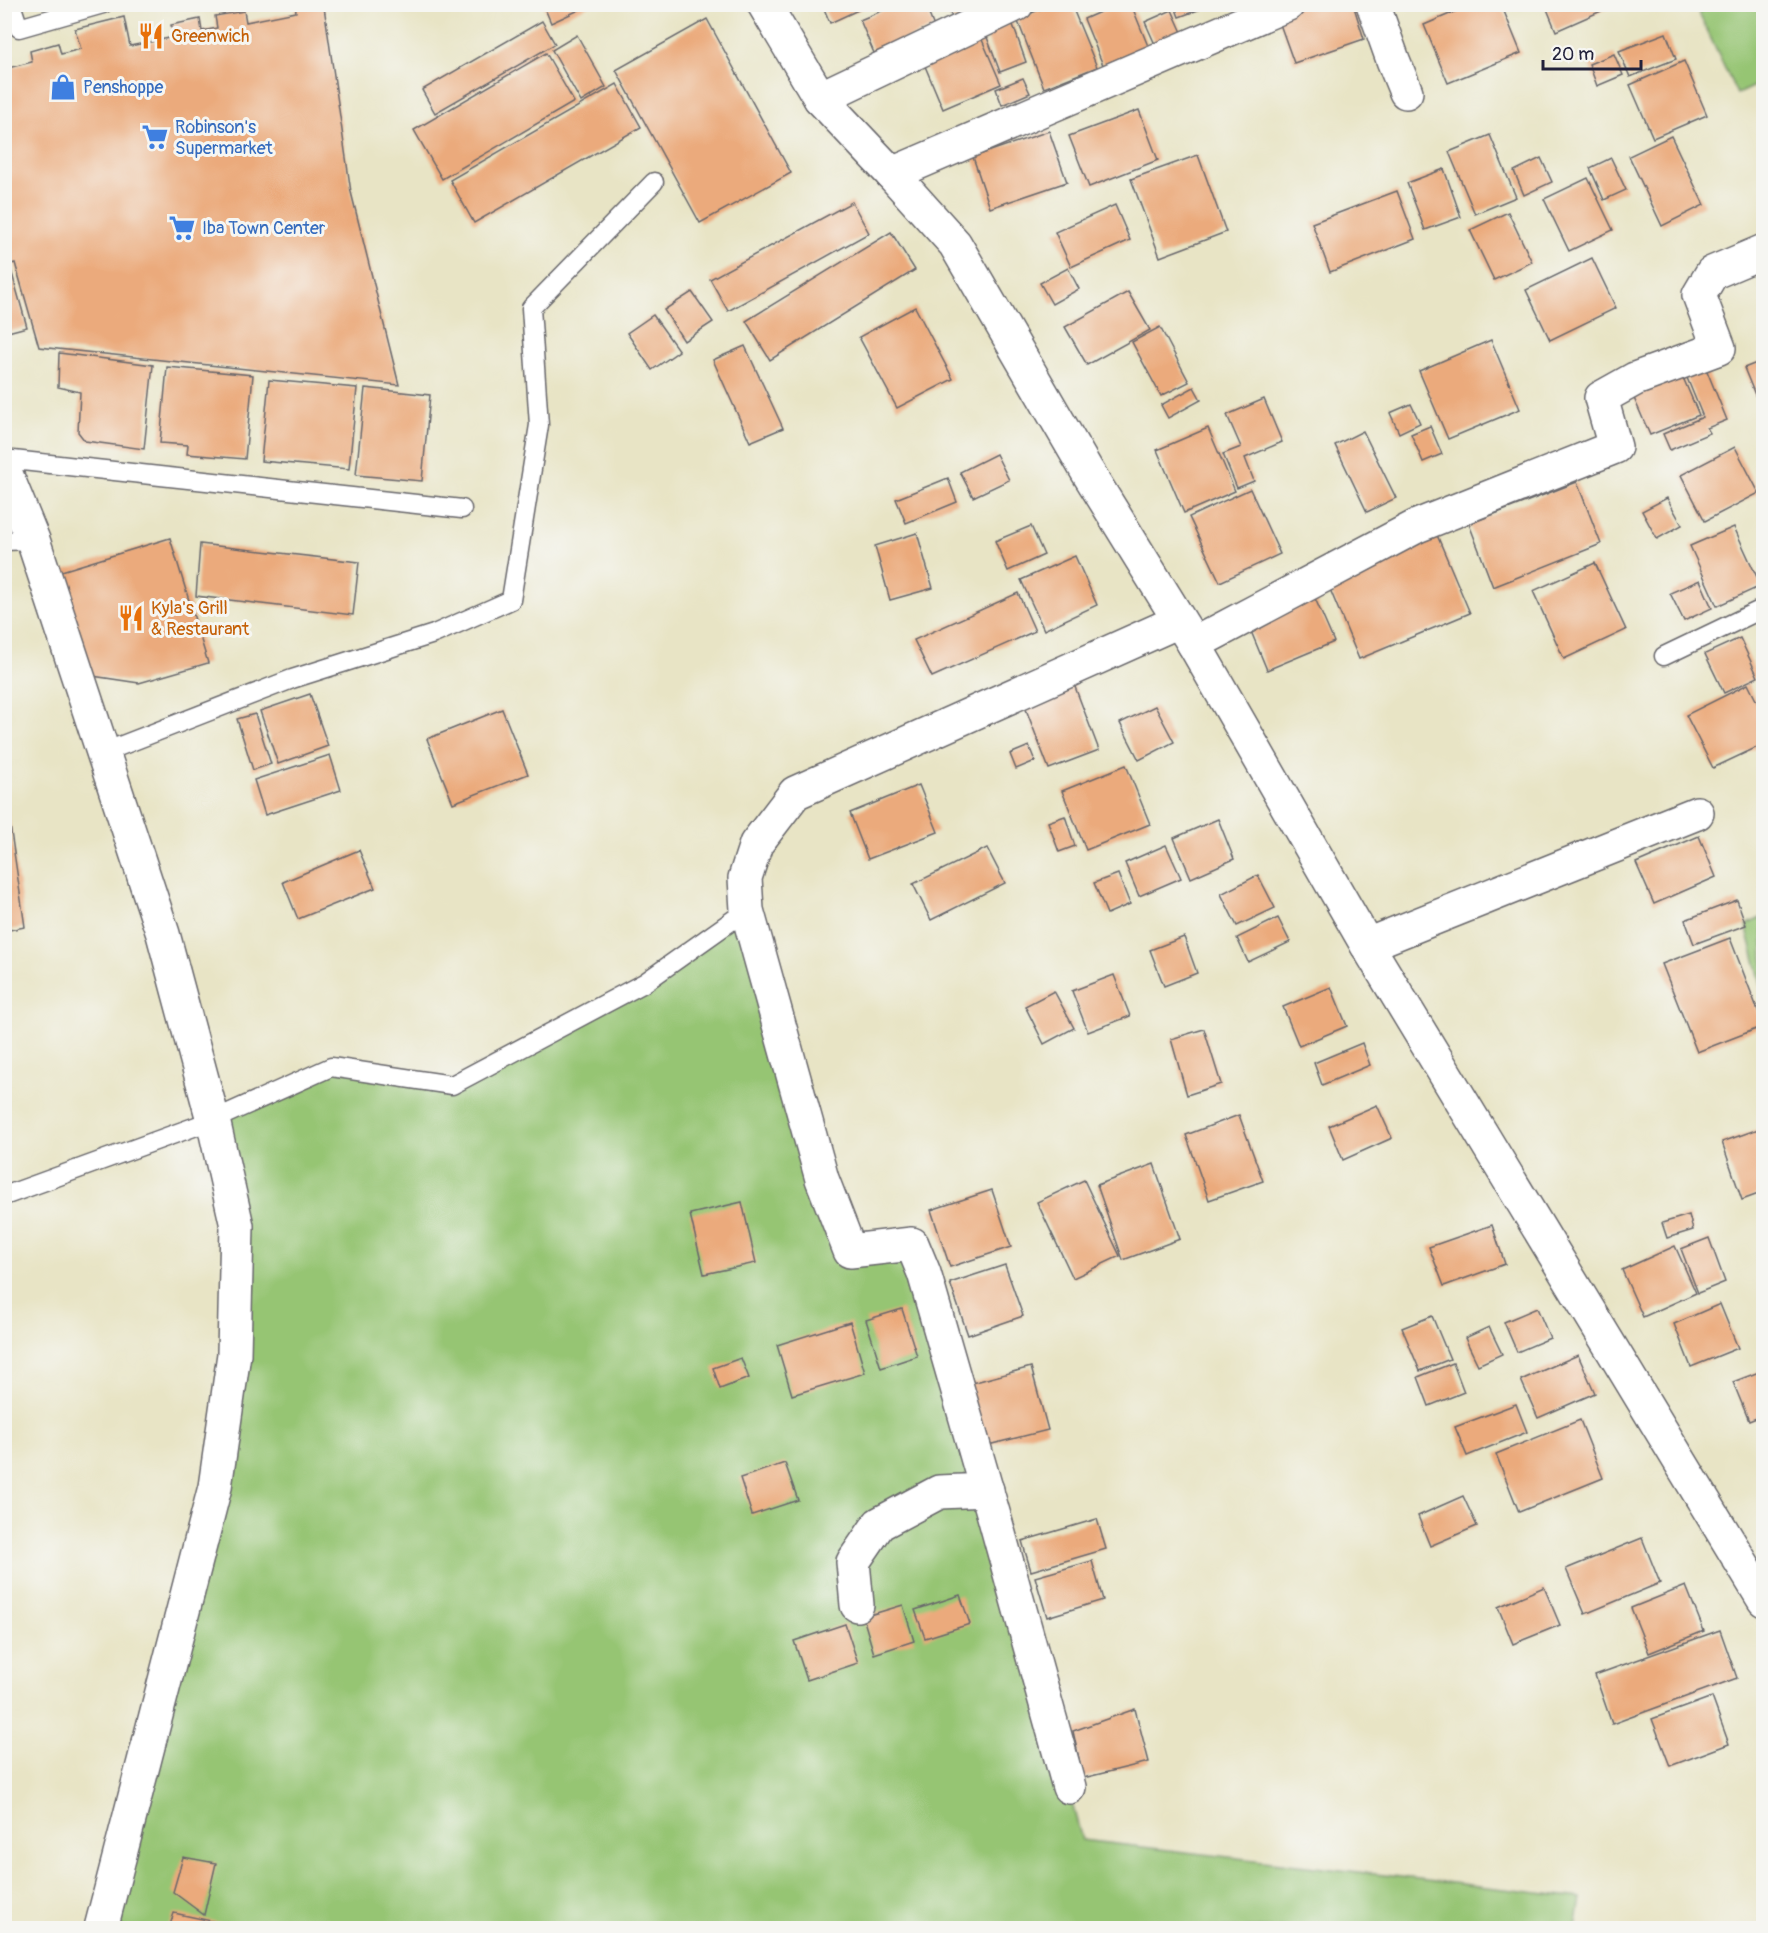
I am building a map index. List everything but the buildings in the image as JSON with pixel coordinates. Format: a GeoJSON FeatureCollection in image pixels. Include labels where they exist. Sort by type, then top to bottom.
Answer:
{"type":"FeatureCollection","features":[{"type":"Feature","properties":{"kind":"street"},"geometry":{"type":"LineString","coordinates":[[764,4],[820,98],[955,244],[1087,471],[1186,632],[1367,945],[1760,1587]]}},
{"type":"Feature","properties":{"kind":"street"},"geometry":{"type":"LineString","coordinates":[[820,98],[1017,4]]}},
{"type":"Feature","properties":{"kind":"street"},"geometry":{"type":"LineString","coordinates":[[892,174],[1288,4]]}},
{"type":"Feature","properties":{"kind":"street"},"geometry":{"type":"LineString","coordinates":[[1373,4],[1406,92]]}},
{"type":"Feature","properties":{"kind":"street"},"geometry":{"type":"LineString","coordinates":[[1069,1787],[924,1273],[912,1244],[850,1251],[822,1179],[747,910],[745,878],[756,844],[795,793],[1186,632],[1417,526],[1615,447],[1601,398],[1635,379],[1719,348],[1699,294],[1712,273],[1764,251]]}},
{"type":"Feature","properties":{"kind":"street"},"geometry":{"type":"LineString","coordinates":[[4,469],[19,541],[102,753],[162,934],[213,1120],[237,1226],[234,1354],[212,1499],[101,1929]]}},
{"type":"Feature","properties":{"kind":"street"},"geometry":{"type":"LineString","coordinates":[[1367,945],[1697,813]]}},
{"type":"Feature","properties":{"kind":"street"},"geometry":{"type":"LineString","coordinates":[[857,1605],[853,1562],[879,1524],[939,1492],[987,1490]]}},
{"type":"Feature","properties":{"kind":"lane"},"geometry":{"type":"LineString","coordinates":[[11,4],[19,28],[103,4]]}},
{"type":"Feature","properties":{"kind":"lane"},"geometry":{"type":"LineString","coordinates":[[102,753],[292,679],[434,634],[511,600],[539,425],[531,308],[654,183]]}},
{"type":"Feature","properties":{"kind":"lane"},"geometry":{"type":"LineString","coordinates":[[4,459],[462,509]]}},
{"type":"Feature","properties":{"kind":"lane"},"geometry":{"type":"LineString","coordinates":[[1665,656],[1764,608]]}},
{"type":"Feature","properties":{"kind":"lane"},"geometry":{"type":"LineString","coordinates":[[4,1196],[213,1120],[331,1067],[452,1085],[644,983],[747,910]]}},
{"type":"Feature","properties":{"kind":"green space"},"geometry":{"type":"Polygon","coordinates":[[[1695,5],[1763,5],[1763,82],[1737,94],[1695,5]]]}},
{"type":"Feature","properties":{"kind":"green space"},"geometry":{"type":"Polygon","coordinates":[[[747,910],[850,1251],[912,1244],[987,1490],[1082,1840],[1581,1898],[1576,1928],[101,1928],[234,1354],[213,1120],[331,1067],[452,1085],[644,983],[747,910]]]}},
{"type":"Feature","properties":{"kind":"green space"},"geometry":{"type":"Polygon","coordinates":[[[1763,917],[1763,991],[1746,925],[1763,917]]]}},
{"type":"Feature","properties":{"kind":"place","name":"Greenwich"},"geometry":{"type":"Point","coordinates":[151,36]}},
{"type":"Feature","properties":{"kind":"place","name":"Penshoppe"},"geometry":{"type":"Point","coordinates":[63,87]}},
{"type":"Feature","properties":{"kind":"place","name":"Robinson's Supermarket"},"geometry":{"type":"Point","coordinates":[155,137]}},
{"type":"Feature","properties":{"kind":"place","name":"Iba Town Center"},"geometry":{"type":"Point","coordinates":[182,228]}},
{"type":"Feature","properties":{"kind":"place","name":"Kyla's Grill & Restaurant"},"geometry":{"type":"Point","coordinates":[131,618]}}]}
